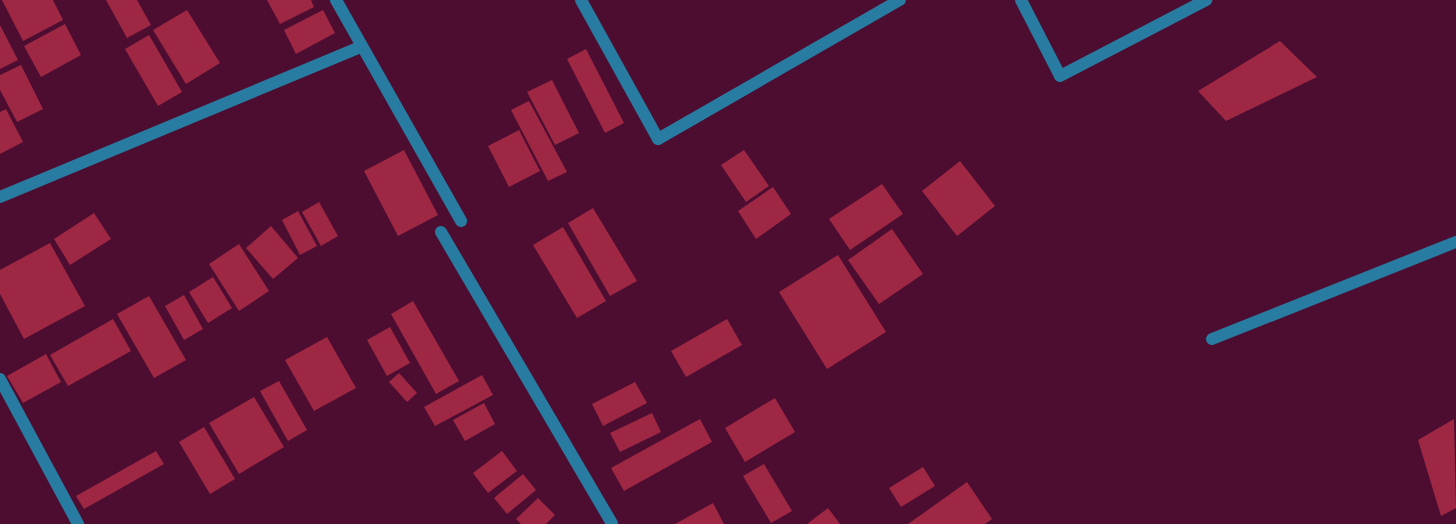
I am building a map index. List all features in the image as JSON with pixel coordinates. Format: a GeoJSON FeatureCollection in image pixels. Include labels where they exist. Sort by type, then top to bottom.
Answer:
{"type":"FeatureCollection","features":[{"type":"Feature","properties":{"kind":"street"},"geometry":{"type":"LineString","coordinates":[[336,0],[461,221]]}},
{"type":"Feature","properties":{"kind":"street"},"geometry":{"type":"LineString","coordinates":[[581,0],[658,139],[900,0]]}},
{"type":"Feature","properties":{"kind":"street"},"geometry":{"type":"LineString","coordinates":[[1021,0],[1060,76],[1206,0]]}},
{"type":"Feature","properties":{"kind":"street"},"geometry":{"type":"LineString","coordinates":[[0,196],[363,46]]}},
{"type":"Feature","properties":{"kind":"street"},"geometry":{"type":"LineString","coordinates":[[441,232],[612,524]]}},
{"type":"Feature","properties":{"kind":"street"},"geometry":{"type":"LineString","coordinates":[[1212,339],[1456,242]]}},
{"type":"Feature","properties":{"kind":"street"},"geometry":{"type":"LineString","coordinates":[[0,379],[78,524]]}},
{"type":"Feature","properties":{"kind":"building"},"geometry":{"type":"Polygon","coordinates":[[[2,0],[53,0],[63,20],[23,41],[2,0]]]}},
{"type":"Feature","properties":{"kind":"building"},"geometry":{"type":"Polygon","coordinates":[[[106,0],[137,0],[151,25],[127,38],[106,0]]]}},
{"type":"Feature","properties":{"kind":"building"},"geometry":{"type":"Polygon","coordinates":[[[267,0],[311,0],[314,7],[280,24],[267,0]]]}},
{"type":"Feature","properties":{"kind":"building"},"geometry":{"type":"Polygon","coordinates":[[[187,10],[220,63],[186,84],[153,30],[187,10]]]}},
{"type":"Feature","properties":{"kind":"building"},"geometry":{"type":"Polygon","coordinates":[[[323,10],[335,33],[296,54],[284,30],[323,10]]]}},
{"type":"Feature","properties":{"kind":"building"},"geometry":{"type":"Polygon","coordinates":[[[65,24],[81,55],[41,77],[24,46],[65,24]]]}},
{"type":"Feature","properties":{"kind":"building"},"geometry":{"type":"Polygon","coordinates":[[[0,25],[18,60],[0,69],[0,25]]]}},
{"type":"Feature","properties":{"kind":"building"},"geometry":{"type":"Polygon","coordinates":[[[149,35],[182,92],[158,106],[125,49],[149,35]]]}},
{"type":"Feature","properties":{"kind":"building"},"geometry":{"type":"Polygon","coordinates":[[[1280,41],[1317,77],[1226,121],[1198,91],[1280,41]]]}},
{"type":"Feature","properties":{"kind":"building"},"geometry":{"type":"Polygon","coordinates":[[[586,49],[624,123],[605,133],[567,59],[586,49]]]}},
{"type":"Feature","properties":{"kind":"building"},"geometry":{"type":"Polygon","coordinates":[[[21,65],[43,109],[17,122],[0,90],[0,75],[21,65]]]}},
{"type":"Feature","properties":{"kind":"building"},"geometry":{"type":"Polygon","coordinates":[[[552,80],[579,133],[555,145],[527,92],[552,80]]]}},
{"type":"Feature","properties":{"kind":"building"},"geometry":{"type":"Polygon","coordinates":[[[529,101],[567,172],[548,181],[511,110],[529,101]]]}},
{"type":"Feature","properties":{"kind":"building"},"geometry":{"type":"Polygon","coordinates":[[[6,109],[23,142],[0,154],[0,112],[6,109]]]}},
{"type":"Feature","properties":{"kind":"building"},"geometry":{"type":"Polygon","coordinates":[[[519,130],[540,171],[509,187],[488,146],[519,130]]]}},
{"type":"Feature","properties":{"kind":"building"},"geometry":{"type":"Polygon","coordinates":[[[404,150],[438,215],[398,236],[364,171],[404,150]]]}},
{"type":"Feature","properties":{"kind":"building"},"geometry":{"type":"Polygon","coordinates":[[[744,150],[769,186],[746,202],[721,165],[744,150]]]}},
{"type":"Feature","properties":{"kind":"building"},"geometry":{"type":"Polygon","coordinates":[[[960,161],[995,206],[957,236],[922,191],[960,161]]]}},
{"type":"Feature","properties":{"kind":"building"},"geometry":{"type":"Polygon","coordinates":[[[882,184],[903,214],[850,250],[829,219],[882,184]]]}},
{"type":"Feature","properties":{"kind":"building"},"geometry":{"type":"Polygon","coordinates":[[[773,187],[791,214],[756,239],[738,211],[773,187]]]}},
{"type":"Feature","properties":{"kind":"building"},"geometry":{"type":"Polygon","coordinates":[[[319,202],[338,236],[321,246],[302,212],[319,202]]]}},
{"type":"Feature","properties":{"kind":"building"},"geometry":{"type":"Polygon","coordinates":[[[593,208],[637,281],[610,296],[568,223],[593,208]]]}},
{"type":"Feature","properties":{"kind":"building"},"geometry":{"type":"Polygon","coordinates":[[[298,211],[317,246],[300,255],[282,220],[298,211]]]}},
{"type":"Feature","properties":{"kind":"building"},"geometry":{"type":"Polygon","coordinates":[[[94,213],[111,239],[70,265],[54,239],[94,213]]]}},
{"type":"Feature","properties":{"kind":"building"},"geometry":{"type":"Polygon","coordinates":[[[271,226],[298,258],[273,279],[246,248],[271,226]]]}},
{"type":"Feature","properties":{"kind":"building"},"geometry":{"type":"Polygon","coordinates":[[[563,227],[606,301],[577,318],[533,245],[563,227]]]}},
{"type":"Feature","properties":{"kind":"building"},"geometry":{"type":"Polygon","coordinates":[[[892,229],[923,274],[879,304],[848,260],[892,229]]]}},
{"type":"Feature","properties":{"kind":"building"},"geometry":{"type":"Polygon","coordinates":[[[50,243],[85,306],[24,339],[0,294],[0,270],[50,243]]]}},
{"type":"Feature","properties":{"kind":"building"},"geometry":{"type":"Polygon","coordinates":[[[239,244],[269,291],[239,311],[209,264],[239,244]]]}},
{"type":"Feature","properties":{"kind":"building"},"geometry":{"type":"Polygon","coordinates":[[[838,255],[886,332],[827,369],[779,292],[838,255]]]}},
{"type":"Feature","properties":{"kind":"building"},"geometry":{"type":"Polygon","coordinates":[[[213,277],[232,308],[208,323],[189,292],[213,277]]]}},
{"type":"Feature","properties":{"kind":"building"},"geometry":{"type":"Polygon","coordinates":[[[184,295],[203,329],[184,340],[165,306],[184,295]]]}},
{"type":"Feature","properties":{"kind":"building"},"geometry":{"type":"Polygon","coordinates":[[[149,296],[186,360],[154,378],[117,314],[149,296]]]}},
{"type":"Feature","properties":{"kind":"building"},"geometry":{"type":"Polygon","coordinates":[[[413,301],[459,381],[436,394],[391,314],[413,301]]]}},
{"type":"Feature","properties":{"kind":"building"},"geometry":{"type":"Polygon","coordinates":[[[113,319],[131,351],[68,386],[50,355],[113,319]]]}},
{"type":"Feature","properties":{"kind":"building"},"geometry":{"type":"Polygon","coordinates":[[[727,319],[742,345],[686,377],[671,351],[727,319]]]}},
{"type":"Feature","properties":{"kind":"building"},"geometry":{"type":"Polygon","coordinates":[[[390,327],[410,363],[387,376],[367,340],[390,327]]]}},
{"type":"Feature","properties":{"kind":"building"},"geometry":{"type":"Polygon","coordinates":[[[327,337],[356,388],[314,411],[285,360],[327,337]]]}},
{"type":"Feature","properties":{"kind":"building"},"geometry":{"type":"Polygon","coordinates":[[[46,354],[61,382],[23,403],[7,376],[46,354]]]}},
{"type":"Feature","properties":{"kind":"building"},"geometry":{"type":"Polygon","coordinates":[[[399,373],[417,393],[407,402],[389,382],[399,373]]]}},
{"type":"Feature","properties":{"kind":"building"},"geometry":{"type":"Polygon","coordinates":[[[482,375],[493,395],[435,426],[424,407],[482,375]]]}},
{"type":"Feature","properties":{"kind":"building"},"geometry":{"type":"Polygon","coordinates":[[[279,381],[307,430],[288,441],[260,391],[279,381]]]}},
{"type":"Feature","properties":{"kind":"building"},"geometry":{"type":"Polygon","coordinates":[[[635,382],[647,403],[603,426],[592,404],[635,382]]]}},
{"type":"Feature","properties":{"kind":"building"},"geometry":{"type":"Polygon","coordinates":[[[254,397],[284,447],[239,474],[209,423],[254,397]]]}},
{"type":"Feature","properties":{"kind":"building"},"geometry":{"type":"Polygon","coordinates":[[[775,398],[795,432],[745,462],[725,428],[775,398]]]}},
{"type":"Feature","properties":{"kind":"building"},"geometry":{"type":"Polygon","coordinates":[[[484,403],[495,424],[465,441],[453,420],[484,403]]]}},
{"type":"Feature","properties":{"kind":"building"},"geometry":{"type":"Polygon","coordinates":[[[652,413],[661,432],[620,452],[610,433],[652,413]]]}},
{"type":"Feature","properties":{"kind":"building"},"geometry":{"type":"Polygon","coordinates":[[[700,419],[712,442],[624,491],[611,468],[700,419]]]}},
{"type":"Feature","properties":{"kind":"building"},"geometry":{"type":"Polygon","coordinates":[[[1454,419],[1456,508],[1441,516],[1418,440],[1454,419]]]}},
{"type":"Feature","properties":{"kind":"building"},"geometry":{"type":"Polygon","coordinates":[[[204,427],[235,479],[210,494],[179,442],[204,427]]]}},
{"type":"Feature","properties":{"kind":"building"},"geometry":{"type":"Polygon","coordinates":[[[156,451],[164,464],[84,509],[76,496],[156,451]]]}},
{"type":"Feature","properties":{"kind":"building"},"geometry":{"type":"Polygon","coordinates":[[[502,451],[517,471],[488,493],[473,473],[502,451]]]}},
{"type":"Feature","properties":{"kind":"building"},"geometry":{"type":"Polygon","coordinates":[[[764,464],[792,511],[771,523],[743,476],[764,464]]]}},
{"type":"Feature","properties":{"kind":"building"},"geometry":{"type":"Polygon","coordinates":[[[923,467],[935,486],[901,507],[889,488],[923,467]]]}},
{"type":"Feature","properties":{"kind":"building"},"geometry":{"type":"Polygon","coordinates":[[[523,474],[536,490],[507,514],[494,498],[523,474]]]}},
{"type":"Feature","properties":{"kind":"building"},"geometry":{"type":"Polygon","coordinates":[[[967,482],[992,519],[985,524],[908,524],[967,482]]]}},
{"type":"Feature","properties":{"kind":"building"},"geometry":{"type":"Polygon","coordinates":[[[538,498],[555,515],[546,524],[521,524],[516,519],[538,498]]]}},
{"type":"Feature","properties":{"kind":"building"},"geometry":{"type":"Polygon","coordinates":[[[713,503],[724,524],[675,524],[713,503]]]}},
{"type":"Feature","properties":{"kind":"building"},"geometry":{"type":"Polygon","coordinates":[[[828,508],[840,524],[807,524],[828,508]]]}}]}
